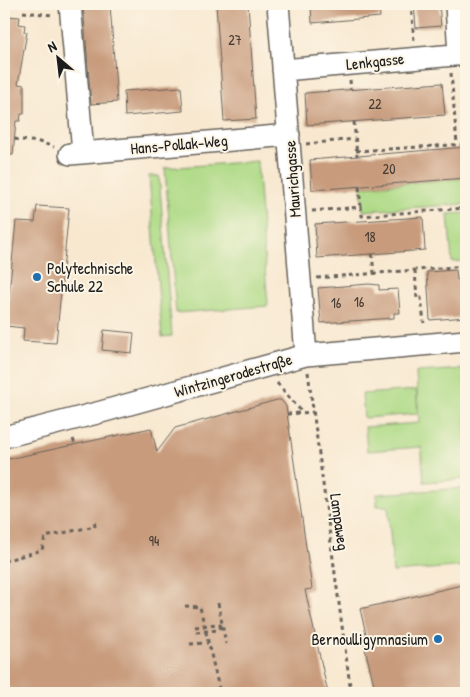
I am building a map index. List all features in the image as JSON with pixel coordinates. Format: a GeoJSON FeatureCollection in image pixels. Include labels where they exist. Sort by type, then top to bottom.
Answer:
{"type":"FeatureCollection","features":[{"type":"Feature","properties":{"kind":"street","name":"Maurichgasse"},"geometry":{"type":"LineString","coordinates":[[278,4],[283,70],[298,139],[306,354]]}},
{"type":"Feature","properties":{"kind":"street"},"geometry":{"type":"LineString","coordinates":[[456,4],[459,59]]}},
{"type":"Feature","properties":{"kind":"street"},"geometry":{"type":"LineString","coordinates":[[63,10],[77,153]]}},
{"type":"Feature","properties":{"kind":"street","name":"Lenkgasse"},"geometry":{"type":"LineString","coordinates":[[283,70],[459,59]]}},
{"type":"Feature","properties":{"kind":"street","name":"Hans-Pollak-Weg"},"geometry":{"type":"LineString","coordinates":[[77,153],[298,139]]}},
{"type":"Feature","properties":{"kind":"street","name":"Wintzingerodestraße"},"geometry":{"type":"LineString","coordinates":[[4,437],[101,412],[306,354],[466,341]]}},
{"type":"Feature","properties":{"kind":"path"},"geometry":{"type":"LineString","coordinates":[[411,4],[414,42]]}},
{"type":"Feature","properties":{"kind":"path"},"geometry":{"type":"LineString","coordinates":[[23,12],[63,10]]}},
{"type":"Feature","properties":{"kind":"path"},"geometry":{"type":"LineString","coordinates":[[457,144],[459,59]]}},
{"type":"Feature","properties":{"kind":"path"},"geometry":{"type":"LineString","coordinates":[[354,122],[357,156]]}},
{"type":"Feature","properties":{"kind":"path"},"geometry":{"type":"LineString","coordinates":[[14,139],[39,142],[77,153]]}},
{"type":"Feature","properties":{"kind":"path"},"geometry":{"type":"LineString","coordinates":[[298,139],[355,139]]}},
{"type":"Feature","properties":{"kind":"path"},"geometry":{"type":"LineString","coordinates":[[356,151],[466,144]]}},
{"type":"Feature","properties":{"kind":"path"},"geometry":{"type":"LineString","coordinates":[[359,187],[362,216],[369,218],[466,208]]}},
{"type":"Feature","properties":{"kind":"path"},"geometry":{"type":"LineString","coordinates":[[312,211],[361,207]]}},
{"type":"Feature","properties":{"kind":"path"},"geometry":{"type":"LineString","coordinates":[[372,254],[374,273]]}},
{"type":"Feature","properties":{"kind":"path"},"geometry":{"type":"LineString","coordinates":[[317,278],[466,266]]}},
{"type":"Feature","properties":{"kind":"path"},"geometry":{"type":"LineString","coordinates":[[415,270],[417,299],[421,298],[424,323]]}},
{"type":"Feature","properties":{"kind":"path","name":"Lampaweg"},"geometry":{"type":"LineString","coordinates":[[306,354],[351,693]]}},
{"type":"Feature","properties":{"kind":"path"},"geometry":{"type":"LineString","coordinates":[[276,384],[302,412]]}},
{"type":"Feature","properties":{"kind":"path"},"geometry":{"type":"LineString","coordinates":[[287,414],[313,412]]}},
{"type":"Feature","properties":{"kind":"path"},"geometry":{"type":"LineString","coordinates":[[73,439],[75,444]]}},
{"type":"Feature","properties":{"kind":"path"},"geometry":{"type":"LineString","coordinates":[[4,561],[42,550],[45,537],[95,526],[94,520]]}},
{"type":"Feature","properties":{"kind":"path"},"geometry":{"type":"LineString","coordinates":[[218,603],[226,644]]}},
{"type":"Feature","properties":{"kind":"path"},"geometry":{"type":"LineString","coordinates":[[185,606],[200,607],[220,693]]}},
{"type":"Feature","properties":{"kind":"path"},"geometry":{"type":"LineString","coordinates":[[195,626],[217,624],[222,626]]}},
{"type":"Feature","properties":{"kind":"path"},"geometry":{"type":"LineString","coordinates":[[196,632],[218,630],[222,626]]}},
{"type":"Feature","properties":{"kind":"path"},"geometry":{"type":"LineString","coordinates":[[190,644],[208,642]]}},
{"type":"Feature","properties":{"kind":"green space"},"geometry":{"type":"Polygon","coordinates":[[[257,161],[268,306],[176,313],[165,168],[257,161]]]}},
{"type":"Feature","properties":{"kind":"green space"},"geometry":{"type":"Polygon","coordinates":[[[149,176],[159,176],[172,336],[162,337],[149,176]]]}},
{"type":"Feature","properties":{"kind":"green space"},"geometry":{"type":"Polygon","coordinates":[[[466,178],[466,204],[363,211],[361,187],[466,178]]]}},
{"type":"Feature","properties":{"kind":"green space"},"geometry":{"type":"Polygon","coordinates":[[[466,213],[466,261],[452,262],[448,214],[466,213]]]}},
{"type":"Feature","properties":{"kind":"green space"},"geometry":{"type":"Polygon","coordinates":[[[466,369],[466,479],[424,482],[421,447],[367,451],[365,427],[419,423],[416,372],[466,369]]]}},
{"type":"Feature","properties":{"kind":"green space"},"geometry":{"type":"Polygon","coordinates":[[[416,390],[418,414],[364,418],[362,394],[416,390]]]}},
{"type":"Feature","properties":{"kind":"green space"},"geometry":{"type":"Polygon","coordinates":[[[466,488],[466,566],[393,572],[388,506],[377,506],[377,494],[466,488]]]}},
{"type":"Feature","properties":{"kind":"building"},"geometry":{"type":"Polygon","coordinates":[[[83,4],[110,4],[117,102],[91,104],[83,4]]]}},
{"type":"Feature","properties":{"kind":"building"},"geometry":{"type":"Polygon","coordinates":[[[216,4],[248,4],[256,119],[224,121],[216,4]]]}},
{"type":"Feature","properties":{"kind":"building"},"geometry":{"type":"Polygon","coordinates":[[[311,4],[379,4],[380,17],[312,23],[311,4]]]}},
{"type":"Feature","properties":{"kind":"building"},"geometry":{"type":"Polygon","coordinates":[[[414,4],[439,4],[441,26],[416,28],[414,4]]]}},
{"type":"Feature","properties":{"kind":"building"},"geometry":{"type":"Polygon","coordinates":[[[4,16],[20,17],[19,24],[25,25],[24,32],[27,32],[18,84],[24,85],[24,114],[21,114],[20,121],[16,121],[13,155],[4,155],[4,16]]]}},
{"type":"Feature","properties":{"kind":"building"},"geometry":{"type":"Polygon","coordinates":[[[442,83],[445,115],[307,125],[305,93],[442,83]]]}},
{"type":"Feature","properties":{"kind":"building"},"geometry":{"type":"Polygon","coordinates":[[[181,87],[183,111],[125,116],[124,91],[181,87]]]}},
{"type":"Feature","properties":{"kind":"building"},"geometry":{"type":"Polygon","coordinates":[[[466,147],[466,178],[312,190],[310,160],[466,147]]]}},
{"type":"Feature","properties":{"kind":"building","name":"Polytechnische Schule 22"},"geometry":{"type":"Polygon","coordinates":[[[37,206],[69,208],[56,343],[23,341],[24,328],[6,326],[16,221],[35,222],[37,206]]]}},
{"type":"Feature","properties":{"kind":"building"},"geometry":{"type":"Polygon","coordinates":[[[423,217],[425,250],[317,258],[315,224],[423,217]]]}},
{"type":"Feature","properties":{"kind":"building"},"geometry":{"type":"Polygon","coordinates":[[[456,270],[457,280],[466,279],[466,317],[430,320],[427,272],[456,270]]]}},
{"type":"Feature","properties":{"kind":"building"},"geometry":{"type":"Polygon","coordinates":[[[379,285],[379,290],[398,289],[400,313],[394,313],[394,318],[321,323],[318,288],[379,285]]]}},
{"type":"Feature","properties":{"kind":"building"},"geometry":{"type":"Polygon","coordinates":[[[104,330],[134,333],[132,353],[102,350],[104,330]]]}},
{"type":"Feature","properties":{"kind":"building"},"geometry":{"type":"Polygon","coordinates":[[[281,400],[286,406],[312,589],[305,590],[328,693],[4,693],[4,460],[151,428],[157,452],[175,428],[281,400]]]}},
{"type":"Feature","properties":{"kind":"building","name":"Bernoulligymnasium"},"geometry":{"type":"Polygon","coordinates":[[[466,584],[466,693],[376,693],[363,640],[367,638],[360,609],[466,584]]]}},
{"type":"Feature","properties":{"kind":"place","name":"Polytechnische Schule 22"},"geometry":{"type":"Point","coordinates":[37,277]}},
{"type":"Feature","properties":{"kind":"place","name":"Bernoulligymnasium"},"geometry":{"type":"Point","coordinates":[438,639]}}]}
